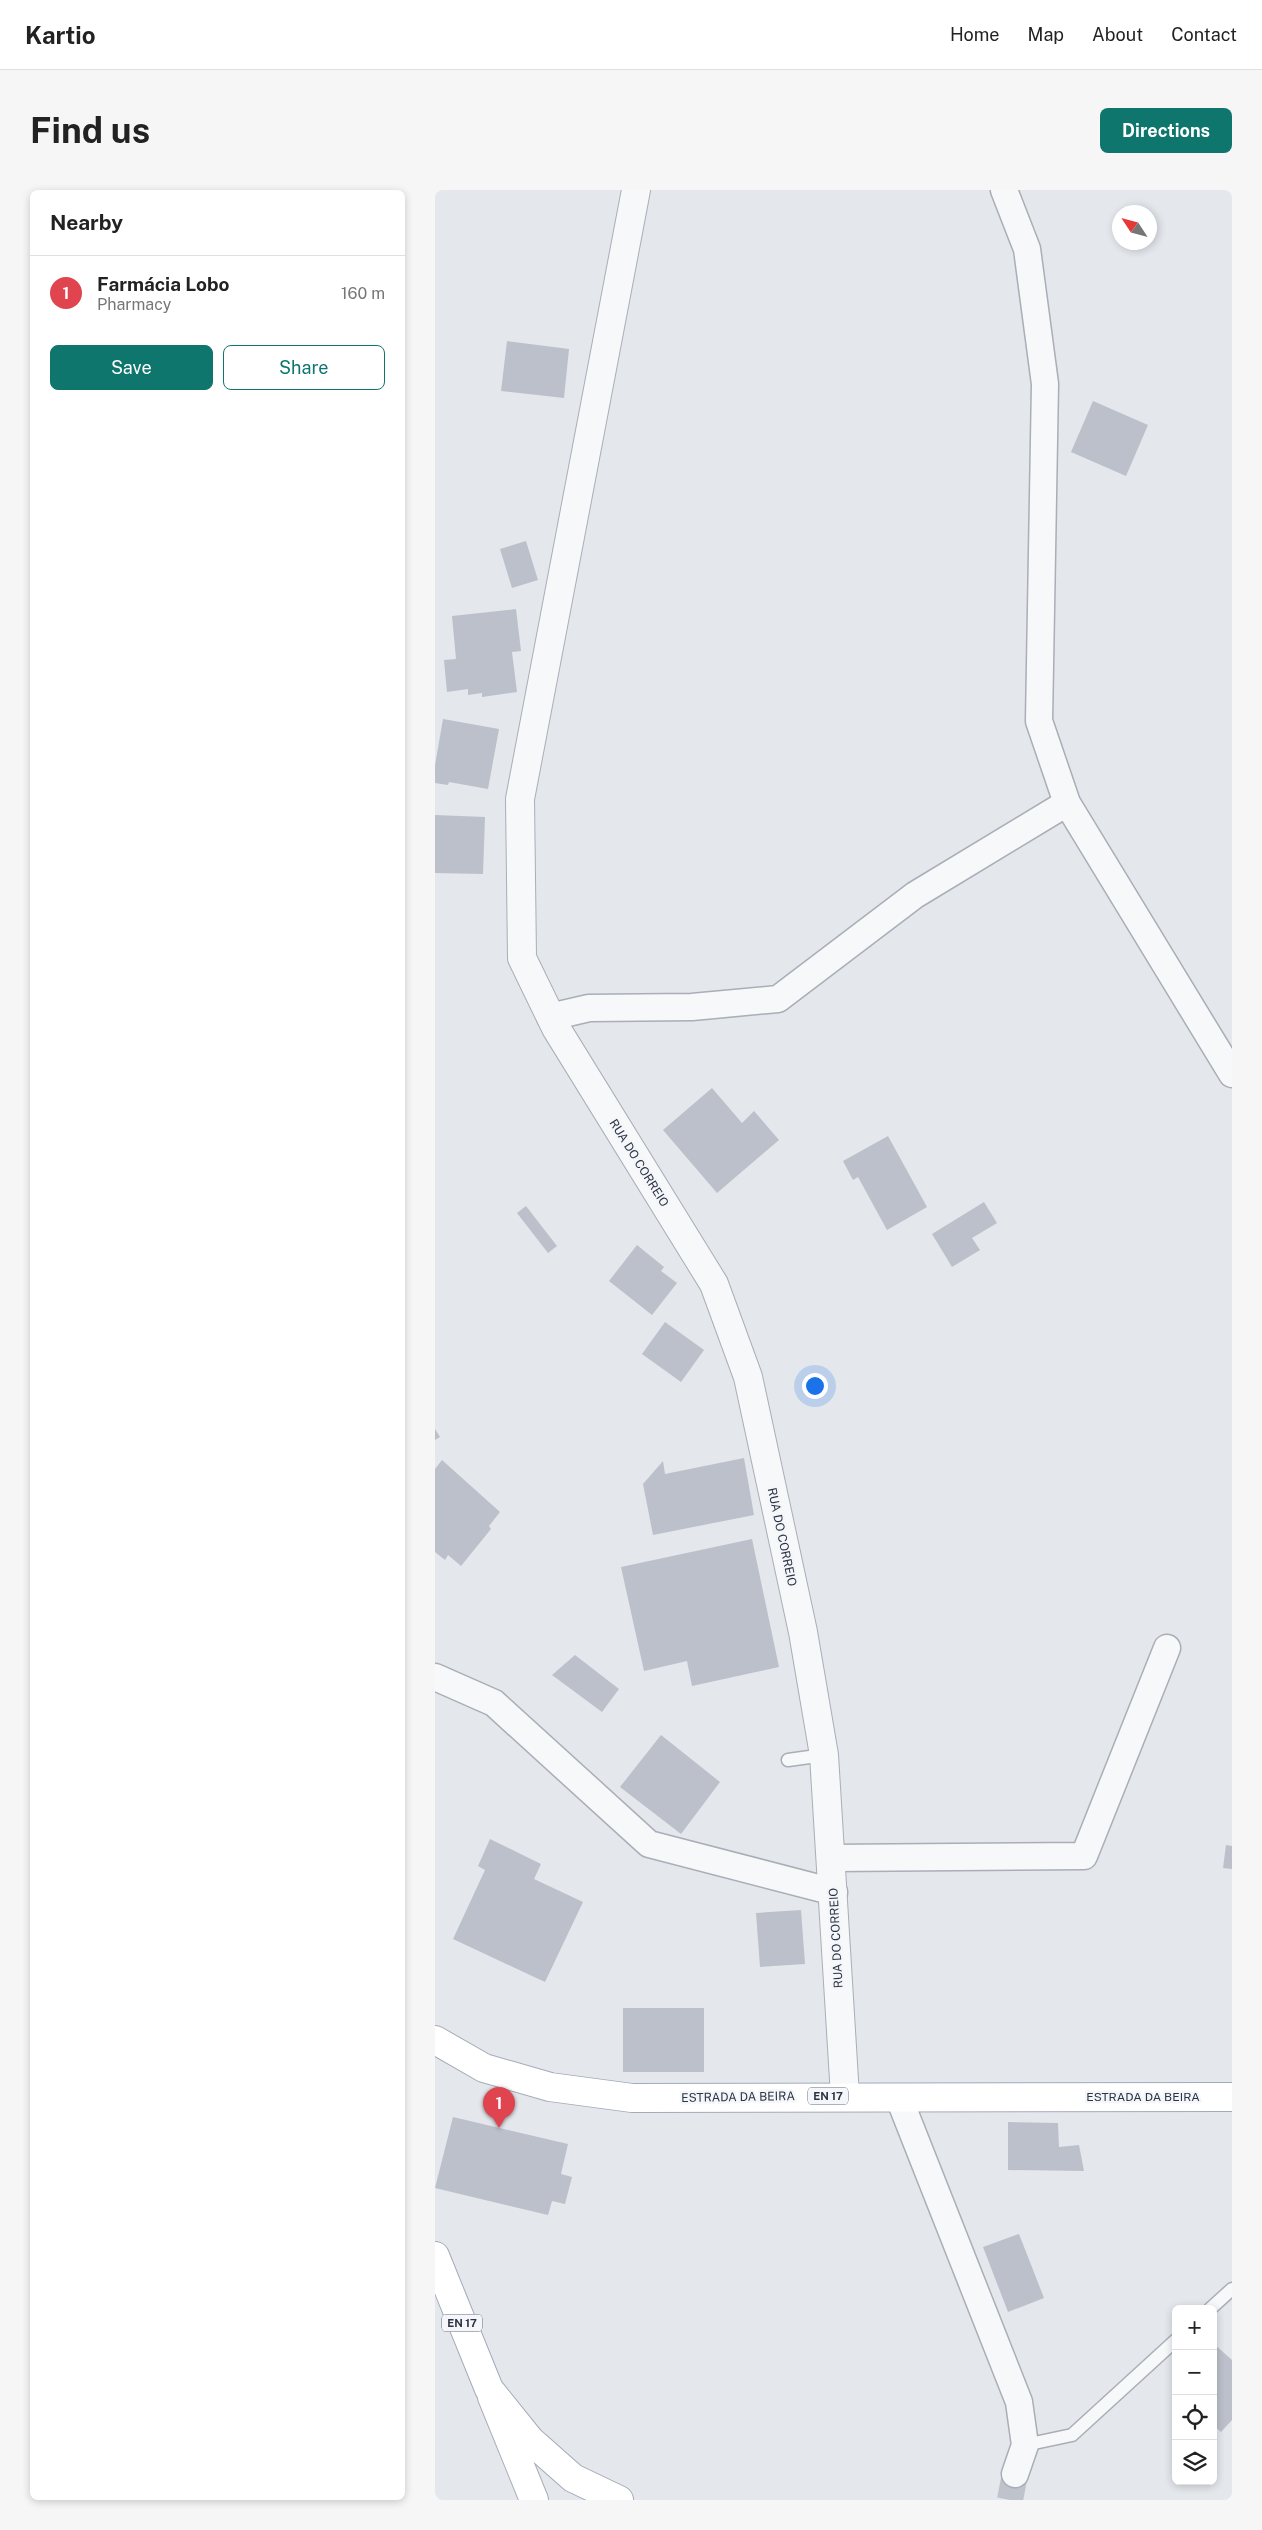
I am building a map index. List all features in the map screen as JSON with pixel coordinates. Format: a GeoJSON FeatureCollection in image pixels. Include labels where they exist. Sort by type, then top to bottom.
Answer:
{"type":"FeatureCollection","features":[{"type":"Feature","properties":{"kind":"main road","name":"ESTRADA DA BEIRA"},"geometry":{"type":"LineString","coordinates":[[435,2040],[484,2068],[550,2087],[632,2098],[845,2096],[899,2098],[1232,2097]]}},
{"type":"Feature","properties":{"kind":"main road","name":"EN 17"},"geometry":{"type":"LineString","coordinates":[[435,2256],[489,2389],[530,2440],[573,2478],[619,2500]]}},
{"type":"Feature","properties":{"kind":"main road"},"geometry":{"type":"LineString","coordinates":[[489,2389],[534,2500]]}},
{"type":"Feature","properties":{"kind":"street","name":"RUA DO CORREIO"},"geometry":{"type":"LineString","coordinates":[[636,190],[520,799],[522,958],[553,1022],[714,1284],[748,1377],[803,1632],[824,1755],[845,2096]]}},
{"type":"Feature","properties":{"kind":"street"},"geometry":{"type":"LineString","coordinates":[[1004,190],[1027,249],[1045,384],[1039,721],[1067,803],[1232,1074]]}},
{"type":"Feature","properties":{"kind":"street"},"geometry":{"type":"LineString","coordinates":[[553,1022],[589,1008],[692,1007],[778,999],[915,895],[1067,803]]}},
{"type":"Feature","properties":{"kind":"street"},"geometry":{"type":"LineString","coordinates":[[831,1858],[1084,1856],[1167,1648]]}},
{"type":"Feature","properties":{"kind":"street"},"geometry":{"type":"LineString","coordinates":[[435,1677],[495,1703],[649,1844],[833,1892]]}},
{"type":"Feature","properties":{"kind":"street"},"geometry":{"type":"LineString","coordinates":[[899,2098],[1019,2402],[1025,2445],[1015,2474]]}},
{"type":"Feature","properties":{"kind":"lane"},"geometry":{"type":"LineString","coordinates":[[788,1760],[824,1755]]}},
{"type":"Feature","properties":{"kind":"lane"},"geometry":{"type":"LineString","coordinates":[[1214,2305],[1232,2289]]}},
{"type":"Feature","properties":{"kind":"lane"},"geometry":{"type":"LineString","coordinates":[[1025,2445],[1072,2434],[1172,2344]]}},
{"type":"Feature","properties":{"kind":"building"},"geometry":{"type":"Polygon","coordinates":[[[507,341],[569,349],[564,398],[501,391],[507,341]]]}},
{"type":"Feature","properties":{"kind":"building"},"geometry":{"type":"Polygon","coordinates":[[[1093,401],[1148,425],[1126,476],[1071,452],[1093,401]]]}},
{"type":"Feature","properties":{"kind":"building"},"geometry":{"type":"Polygon","coordinates":[[[526,541],[538,580],[512,588],[500,549],[526,541]]]}},
{"type":"Feature","properties":{"kind":"building"},"geometry":{"type":"Polygon","coordinates":[[[516,609],[521,651],[512,652],[517,692],[482,697],[482,693],[468,695],[468,689],[447,692],[444,660],[456,659],[452,616],[516,609]]]}},
{"type":"Feature","properties":{"kind":"building"},"geometry":{"type":"Polygon","coordinates":[[[443,719],[499,729],[488,789],[449,782],[448,785],[435,783],[435,765],[443,719]]]}},
{"type":"Feature","properties":{"kind":"building"},"geometry":{"type":"Polygon","coordinates":[[[435,815],[485,817],[483,874],[435,873],[435,815]]]}},
{"type":"Feature","properties":{"kind":"building"},"geometry":{"type":"Polygon","coordinates":[[[712,1088],[742,1123],[754,1111],[779,1140],[717,1193],[663,1130],[712,1088]]]}},
{"type":"Feature","properties":{"kind":"building"},"geometry":{"type":"Polygon","coordinates":[[[888,1136],[927,1207],[887,1230],[858,1177],[853,1180],[843,1161],[888,1136]]]}},
{"type":"Feature","properties":{"kind":"building"},"geometry":{"type":"Polygon","coordinates":[[[984,1202],[997,1223],[972,1238],[980,1250],[952,1267],[932,1234],[984,1202]]]}},
{"type":"Feature","properties":{"kind":"building"},"geometry":{"type":"Polygon","coordinates":[[[526,1206],[557,1246],[548,1253],[517,1213],[526,1206]]]}},
{"type":"Feature","properties":{"kind":"building"},"geometry":{"type":"Polygon","coordinates":[[[637,1245],[664,1267],[661,1271],[677,1283],[652,1315],[609,1281],[637,1245]]]}},
{"type":"Feature","properties":{"kind":"building"},"geometry":{"type":"Polygon","coordinates":[[[665,1322],[704,1350],[681,1382],[642,1354],[665,1322]]]}},
{"type":"Feature","properties":{"kind":"building"},"geometry":{"type":"Polygon","coordinates":[[[435,1429],[440,1437],[435,1440],[435,1429]]]}},
{"type":"Feature","properties":{"kind":"building"},"geometry":{"type":"Polygon","coordinates":[[[744,1458],[754,1515],[653,1535],[643,1484],[663,1461],[665,1474],[744,1458]]]}},
{"type":"Feature","properties":{"kind":"building"},"geometry":{"type":"Polygon","coordinates":[[[442,1460],[500,1512],[489,1526],[491,1529],[461,1566],[448,1555],[445,1560],[435,1552],[435,1469],[442,1460]]]}},
{"type":"Feature","properties":{"kind":"building"},"geometry":{"type":"Polygon","coordinates":[[[752,1539],[779,1667],[692,1686],[687,1661],[644,1671],[621,1567],[752,1539]]]}},
{"type":"Feature","properties":{"kind":"building"},"geometry":{"type":"Polygon","coordinates":[[[575,1655],[619,1689],[602,1712],[552,1675],[575,1655]]]}},
{"type":"Feature","properties":{"kind":"building"},"geometry":{"type":"Polygon","coordinates":[[[661,1735],[720,1782],[681,1834],[620,1787],[661,1735]]]}},
{"type":"Feature","properties":{"kind":"building"},"geometry":{"type":"Polygon","coordinates":[[[490,1839],[541,1864],[534,1879],[583,1902],[545,1982],[453,1939],[485,1870],[478,1866],[490,1839]]]}},
{"type":"Feature","properties":{"kind":"building"},"geometry":{"type":"Polygon","coordinates":[[[1226,1845],[1232,1846],[1232,1869],[1223,1868],[1226,1845]]]}},
{"type":"Feature","properties":{"kind":"building"},"geometry":{"type":"Polygon","coordinates":[[[801,1910],[805,1964],[760,1967],[756,1913],[801,1910]]]}},
{"type":"Feature","properties":{"kind":"building"},"geometry":{"type":"Polygon","coordinates":[[[623,2008],[704,2008],[704,2072],[623,2072],[623,2008]]]}},
{"type":"Feature","properties":{"kind":"building"},"geometry":{"type":"Polygon","coordinates":[[[453,2117],[568,2144],[561,2174],[572,2177],[565,2204],[552,2201],[548,2215],[435,2188],[453,2117]]]}},
{"type":"Feature","properties":{"kind":"building"},"geometry":{"type":"Polygon","coordinates":[[[1008,2122],[1058,2123],[1059,2147],[1079,2145],[1084,2171],[1008,2170],[1008,2122]]]}},
{"type":"Feature","properties":{"kind":"building"},"geometry":{"type":"Polygon","coordinates":[[[1019,2234],[1044,2298],[1008,2312],[983,2247],[1019,2234]]]}},
{"type":"Feature","properties":{"kind":"building"},"geometry":{"type":"Polygon","coordinates":[[[1217,2347],[1232,2360],[1232,2420],[1221,2432],[1217,2428],[1217,2347]]]}},
{"type":"Feature","properties":{"kind":"tunnel"},"geometry":{"type":"LineString","coordinates":[[1010,2500],[1015,2474]]}},
{"type":"Feature","properties":{"kind":"place","name":"Farmácia Lobo"},"geometry":{"type":"Point","coordinates":[499,2128]}}]}
